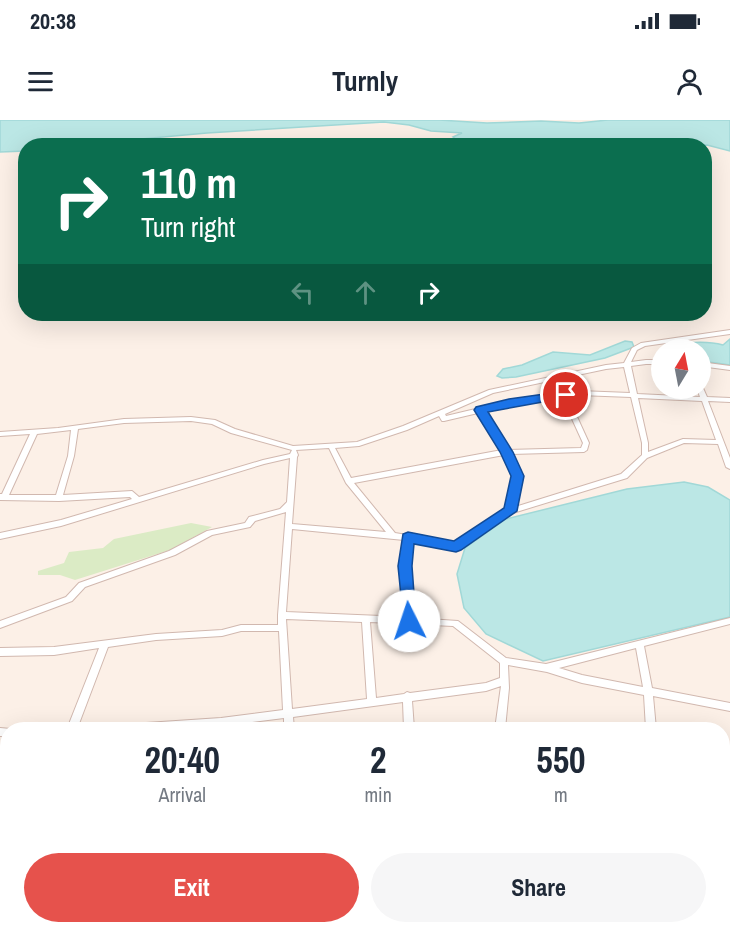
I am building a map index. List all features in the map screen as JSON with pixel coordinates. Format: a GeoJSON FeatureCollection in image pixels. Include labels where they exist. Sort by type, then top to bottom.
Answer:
{"type":"FeatureCollection","features":[{"type":"Feature","properties":{"kind":"street"},"geometry":{"type":"LineString","coordinates":[[645,456],[645,443],[627,364],[634,349],[644,344],[730,332]]}},
{"type":"Feature","properties":{"kind":"street"},"geometry":{"type":"LineString","coordinates":[[0,536],[61,523],[294,452],[357,444],[441,413],[491,391],[627,364],[651,363]]}},
{"type":"Feature","properties":{"kind":"street"},"geometry":{"type":"LineString","coordinates":[[711,365],[730,368]]}},
{"type":"Feature","properties":{"kind":"street"},"geometry":{"type":"LineString","coordinates":[[441,413],[444,419],[509,403],[564,395],[596,393],[651,395]]}},
{"type":"Feature","properties":{"kind":"street"},"geometry":{"type":"LineString","coordinates":[[350,481],[506,452],[584,450],[587,447],[564,395]]}},
{"type":"Feature","properties":{"kind":"street"},"geometry":{"type":"LineString","coordinates":[[730,400],[704,399],[730,467]]}},
{"type":"Feature","properties":{"kind":"street"},"geometry":{"type":"LineString","coordinates":[[480,410],[518,476],[510,511]]}},
{"type":"Feature","properties":{"kind":"street"},"geometry":{"type":"LineString","coordinates":[[0,434],[75,428],[124,421],[204,420],[294,452]]}},
{"type":"Feature","properties":{"kind":"street"},"geometry":{"type":"LineString","coordinates":[[59,498],[71,456],[75,428]]}},
{"type":"Feature","properties":{"kind":"street"},"geometry":{"type":"LineString","coordinates":[[35,431],[2,497],[59,498],[132,494],[138,500]]}},
{"type":"Feature","properties":{"kind":"street"},"geometry":{"type":"LineString","coordinates":[[289,526],[393,535],[456,546],[510,511],[567,496],[624,476],[645,456],[683,441],[720,442]]}},
{"type":"Feature","properties":{"kind":"street"},"geometry":{"type":"LineString","coordinates":[[331,446],[350,481],[393,535]]}},
{"type":"Feature","properties":{"kind":"street"},"geometry":{"type":"LineString","coordinates":[[288,722],[282,615],[294,452]]}},
{"type":"Feature","properties":{"kind":"street"},"geometry":{"type":"LineString","coordinates":[[0,625],[69,599],[82,585],[172,553],[210,533],[247,525],[252,519],[282,511],[290,503]]}},
{"type":"Feature","properties":{"kind":"street"},"geometry":{"type":"LineString","coordinates":[[408,538],[405,566],[409,621]]}},
{"type":"Feature","properties":{"kind":"street"},"geometry":{"type":"LineString","coordinates":[[282,615],[454,623],[504,661],[547,668],[582,679],[730,707]]}},
{"type":"Feature","properties":{"kind":"street"},"geometry":{"type":"LineString","coordinates":[[366,620],[372,701]]}},
{"type":"Feature","properties":{"kind":"street"},"geometry":{"type":"LineString","coordinates":[[547,668],[730,621]]}},
{"type":"Feature","properties":{"kind":"street"},"geometry":{"type":"LineString","coordinates":[[0,652],[54,651],[156,637],[222,633],[241,628],[283,628]]}},
{"type":"Feature","properties":{"kind":"street"},"geometry":{"type":"LineString","coordinates":[[639,644],[648,692],[650,722]]}},
{"type":"Feature","properties":{"kind":"street"},"geometry":{"type":"LineString","coordinates":[[75,722],[105,645]]}},
{"type":"Feature","properties":{"kind":"street"},"geometry":{"type":"LineString","coordinates":[[501,722],[504,661]]}},
{"type":"Feature","properties":{"kind":"street"},"geometry":{"type":"LineString","coordinates":[[220,722],[486,687],[504,681]]}},
{"type":"Feature","properties":{"kind":"street"},"geometry":{"type":"LineString","coordinates":[[407,696],[409,722]]}},
{"type":"Feature","properties":{"kind":"green space"},"geometry":{"type":"Polygon","coordinates":[[[191,523],[212,527],[170,550],[75,580],[60,575],[38,575],[38,571],[64,563],[69,552],[103,548],[114,539],[191,523]]]}},
{"type":"Feature","properties":{"kind":"water"},"geometry":{"type":"Polygon","coordinates":[[[0,120],[439,120],[487,123],[541,121],[579,123],[608,120],[730,120],[730,151],[712,146],[712,138],[454,138],[462,133],[431,131],[384,122],[152,138],[18,138],[18,151],[0,152],[0,120]]]}},
{"type":"Feature","properties":{"kind":"water"},"geometry":{"type":"Polygon","coordinates":[[[730,339],[730,365],[711,362],[711,343],[723,345],[730,339]]]}},
{"type":"Feature","properties":{"kind":"water"},"geometry":{"type":"Polygon","coordinates":[[[625,341],[632,342],[634,347],[605,358],[516,377],[497,376],[503,369],[522,365],[553,352],[590,355],[625,341]]]}},
{"type":"Feature","properties":{"kind":"water"},"geometry":{"type":"Polygon","coordinates":[[[684,482],[708,487],[730,500],[730,617],[543,661],[486,634],[464,608],[457,574],[465,548],[506,519],[627,489],[684,482]]]}},
{"type":"Feature","properties":{"kind":"route"},"geometry":{"type":"LineString","coordinates":[[409,621],[405,566],[408,538],[456,546],[510,511],[518,476],[480,410],[509,403],[566,395]]}}]}
